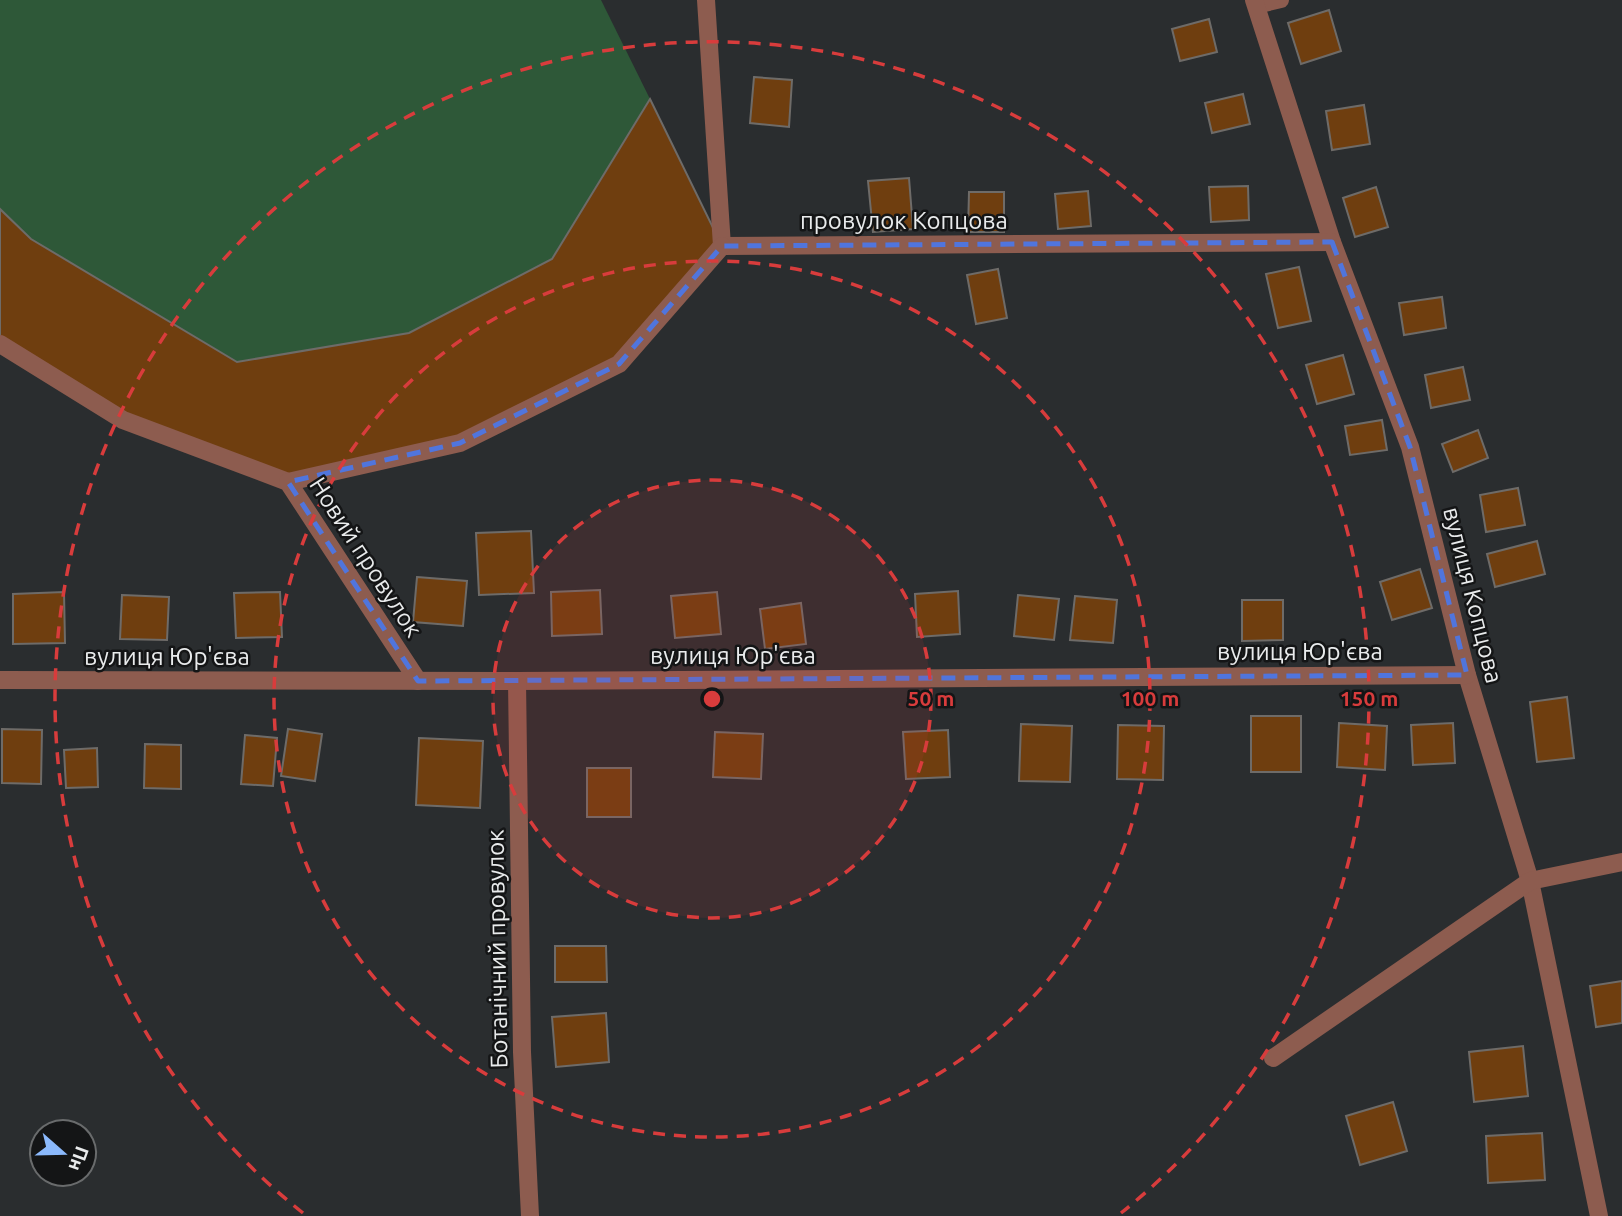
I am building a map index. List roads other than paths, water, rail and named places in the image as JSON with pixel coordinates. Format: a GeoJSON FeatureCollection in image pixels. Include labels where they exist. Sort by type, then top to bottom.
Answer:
{"type":"FeatureCollection","features":[{"type":"Feature","properties":{"kind":"street"},"geometry":{"type":"LineString","coordinates":[[288,482],[460,443],[620,364],[722,246],[706,0]]}},
{"type":"Feature","properties":{"kind":"street","name":"вулиця Копцова"},"geometry":{"type":"LineString","coordinates":[[1255,3],[1332,242],[1410,447],[1467,674],[1530,881],[1599,1216]]}},
{"type":"Feature","properties":{"kind":"street","name":"провулок Копцова"},"geometry":{"type":"LineString","coordinates":[[722,246],[1332,242]]}},
{"type":"Feature","properties":{"kind":"street","name":"Новий провулок"},"geometry":{"type":"LineString","coordinates":[[0,344],[123,420],[288,482],[418,681]]}},
{"type":"Feature","properties":{"kind":"street","name":"вулиця Юр'єва"},"geometry":{"type":"LineString","coordinates":[[0,680],[517,681],[1467,674]]}},
{"type":"Feature","properties":{"kind":"street","name":"Ботанічний провулок"},"geometry":{"type":"LineString","coordinates":[[517,681],[522,1052],[530,1216]]}},
{"type":"Feature","properties":{"kind":"street"},"geometry":{"type":"LineString","coordinates":[[1273,1058],[1530,881],[1622,862]]}},
{"type":"Feature","properties":{"kind":"lane"},"geometry":{"type":"LineString","coordinates":[[1255,3],[1281,0]]}}]}
